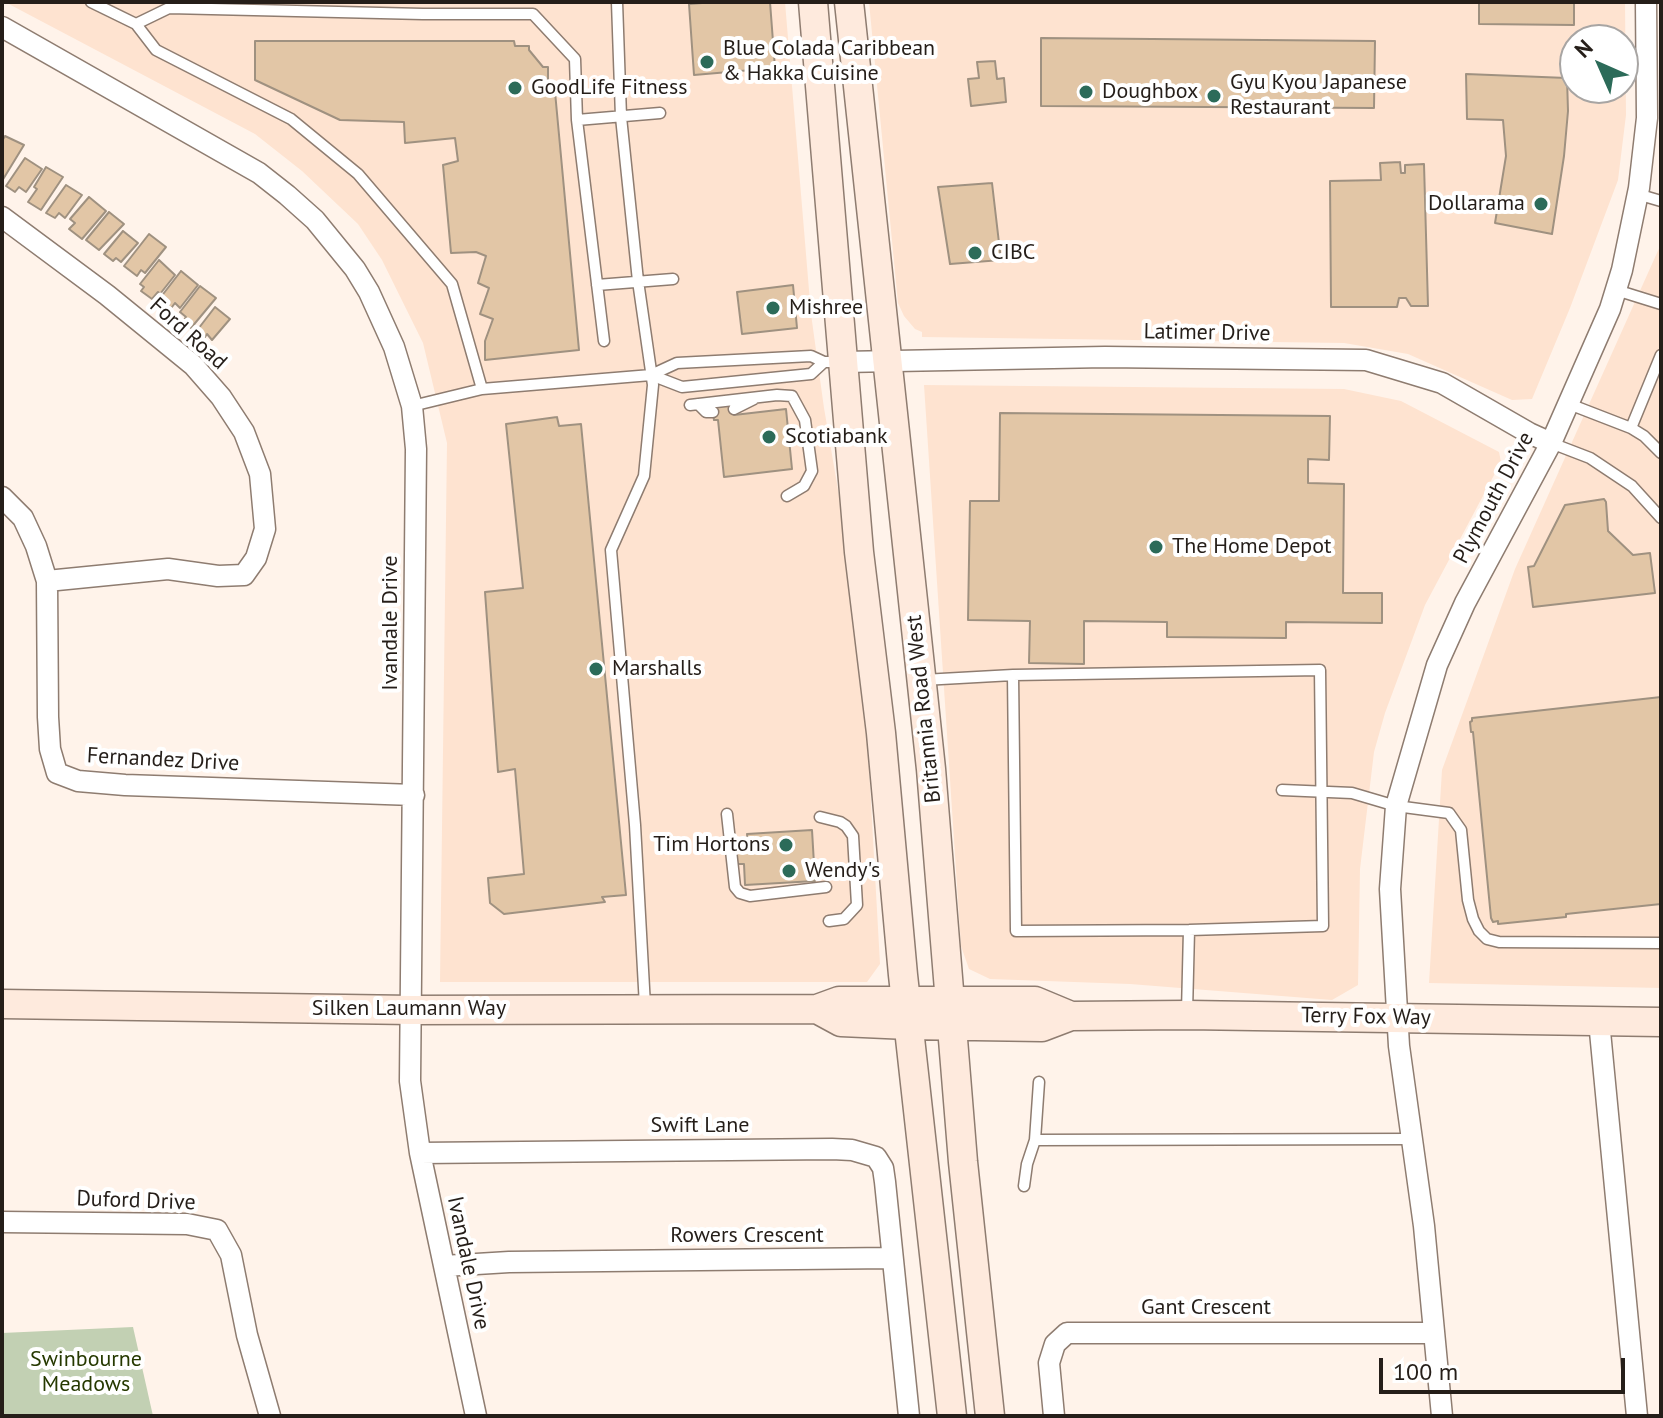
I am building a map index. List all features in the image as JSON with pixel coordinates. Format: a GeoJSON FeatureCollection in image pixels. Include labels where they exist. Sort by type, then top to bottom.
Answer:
{"type":"FeatureCollection","features":[{"type":"Feature","properties":{"kind":"main road","name":"Britannia Road West"},"geometry":{"type":"LineString","coordinates":[[813,2],[834,362],[881,733],[907,1014],[952,1416]]}},
{"type":"Feature","properties":{"kind":"main road","name":"Britannia Road West"},"geometry":{"type":"LineString","coordinates":[[849,2],[921,680],[990,1416]]}},
{"type":"Feature","properties":{"kind":"main road","name":"Silken Laumann Way"},"geometry":{"type":"LineString","coordinates":[[2,1004],[412,1010],[817,1009],[839,1001],[907,1014],[951,1013]]}},
{"type":"Feature","properties":{"kind":"main road","name":"Terry Fox Way"},"geometry":{"type":"LineString","coordinates":[[951,1013],[1042,1027],[1071,1016],[1187,1015],[1661,1022]]}},
{"type":"Feature","properties":{"kind":"street","name":"Plymouth Drive"},"geometry":{"type":"LineString","coordinates":[[1442,1416],[1399,1046],[1390,889],[1396,806],[1437,665],[1465,603],[1551,443],[1616,290],[1637,194],[1647,118],[1646,2]]}},
{"type":"Feature","properties":{"kind":"street","name":"Ivandale Drive"},"geometry":{"type":"LineString","coordinates":[[2,27],[259,173],[315,220],[355,269],[394,347],[412,406],[416,449],[410,1081],[420,1153],[476,1416]]}},
{"type":"Feature","properties":{"kind":"street","name":"Ford Road"},"geometry":{"type":"LineString","coordinates":[[2,217],[107,295],[193,365],[221,397],[244,432],[260,474],[265,529],[256,558],[244,575],[218,576],[168,569],[47,581]]}},
{"type":"Feature","properties":{"kind":"street","name":"Latimer Drive"},"geometry":{"type":"LineString","coordinates":[[834,362],[1105,357],[1366,360],[1442,383],[1551,443]]}},
{"type":"Feature","properties":{"kind":"street","name":"Fernandez Drive"},"geometry":{"type":"LineString","coordinates":[[2,497],[23,518],[47,581],[48,717],[50,749],[57,773],[78,781],[125,785],[414,795]]}},
{"type":"Feature","properties":{"kind":"street"},"geometry":{"type":"LineString","coordinates":[[1599,1021],[1637,1416]]}},
{"type":"Feature","properties":{"kind":"street","name":"Swift Lane"},"geometry":{"type":"LineString","coordinates":[[420,1153],[852,1150],[876,1157],[883,1168],[891,1258]]}},
{"type":"Feature","properties":{"kind":"street","name":"Duford Drive"},"geometry":{"type":"LineString","coordinates":[[2,1222],[187,1224],[217,1230],[231,1255],[247,1335],[270,1416]]}},
{"type":"Feature","properties":{"kind":"street"},"geometry":{"type":"LineString","coordinates":[[891,1258],[909,1416]]}},
{"type":"Feature","properties":{"kind":"street","name":"Rowers Crescent"},"geometry":{"type":"LineString","coordinates":[[444,1266],[509,1262],[891,1258]]}},
{"type":"Feature","properties":{"kind":"street","name":"Gant Crescent"},"geometry":{"type":"LineString","coordinates":[[1054,1416],[1049,1363],[1055,1344],[1067,1333],[1434,1333]]}},
{"type":"Feature","properties":{"kind":"lane"},"geometry":{"type":"LineString","coordinates":[[91,2],[136,24],[156,50],[291,119],[358,174],[452,284],[482,389]]}},
{"type":"Feature","properties":{"kind":"lane"},"geometry":{"type":"LineString","coordinates":[[617,2],[621,117],[638,281],[653,385],[644,476],[611,550],[635,825],[645,1008]]}},
{"type":"Feature","properties":{"kind":"lane"},"geometry":{"type":"LineString","coordinates":[[136,24],[169,8],[533,14],[575,59],[577,120],[604,341]]}},
{"type":"Feature","properties":{"kind":"lane"},"geometry":{"type":"LineString","coordinates":[[577,120],[660,113]]}},
{"type":"Feature","properties":{"kind":"lane"},"geometry":{"type":"LineString","coordinates":[[1637,194],[1661,201]]}},
{"type":"Feature","properties":{"kind":"lane"},"geometry":{"type":"LineString","coordinates":[[597,285],[673,279]]}},
{"type":"Feature","properties":{"kind":"lane"},"geometry":{"type":"LineString","coordinates":[[1616,290],[1661,304]]}},
{"type":"Feature","properties":{"kind":"lane"},"geometry":{"type":"LineString","coordinates":[[1631,428],[1661,355]]}},
{"type":"Feature","properties":{"kind":"lane"},"geometry":{"type":"LineString","coordinates":[[412,406],[482,389],[651,375],[677,363],[811,356],[834,362]]}},
{"type":"Feature","properties":{"kind":"lane"},"geometry":{"type":"LineString","coordinates":[[651,375],[682,387],[811,374],[834,362]]}},
{"type":"Feature","properties":{"kind":"lane"},"geometry":{"type":"LineString","coordinates":[[713,412],[706,412],[694,405],[792,396],[805,420],[812,471],[804,486],[787,496]]}},
{"type":"Feature","properties":{"kind":"lane"},"geometry":{"type":"LineString","coordinates":[[734,409],[756,398]]}},
{"type":"Feature","properties":{"kind":"lane"},"geometry":{"type":"LineString","coordinates":[[1569,404],[1631,428],[1661,453]]}},
{"type":"Feature","properties":{"kind":"lane"},"geometry":{"type":"LineString","coordinates":[[1551,443],[1590,458],[1632,486],[1661,518]]}},
{"type":"Feature","properties":{"kind":"lane"},"geometry":{"type":"LineString","coordinates":[[921,680],[1013,675],[1320,670],[1323,926],[1016,931],[1013,675]]}},
{"type":"Feature","properties":{"kind":"lane"},"geometry":{"type":"LineString","coordinates":[[1282,790],[1352,793],[1396,806],[1449,813],[1461,830],[1471,910],[1479,931],[1487,939],[1499,942],[1661,943]]}},
{"type":"Feature","properties":{"kind":"lane"},"geometry":{"type":"LineString","coordinates":[[727,814],[735,887],[740,893],[750,896],[826,887]]}},
{"type":"Feature","properties":{"kind":"lane"},"geometry":{"type":"LineString","coordinates":[[820,817],[840,822],[853,836],[857,905],[844,919],[829,921]]}},
{"type":"Feature","properties":{"kind":"lane"},"geometry":{"type":"LineString","coordinates":[[1187,1015],[1189,930]]}},
{"type":"Feature","properties":{"kind":"lane"},"geometry":{"type":"LineString","coordinates":[[1024,1186],[1035,1140],[1039,1082]]}},
{"type":"Feature","properties":{"kind":"lane"},"geometry":{"type":"LineString","coordinates":[[1035,1140],[1412,1139]]}},
{"type":"Feature","properties":{"kind":"shaded area"},"geometry":{"type":"Polygon","coordinates":[[[5,2],[785,2],[811,314],[861,624],[880,964],[867,982],[440,982],[447,443],[423,343],[382,260],[358,224],[302,171],[255,134],[5,2]]]}},
{"type":"Feature","properties":{"kind":"shaded area"},"geometry":{"type":"Polygon","coordinates":[[[869,2],[1625,2],[1625,24],[1559,24],[1559,104],[1626,104],[1626,115],[1618,180],[1532,399],[1512,400],[1408,354],[1344,343],[922,337],[922,332],[915,329],[898,303],[869,2]]]}},
{"type":"Feature","properties":{"kind":"shaded area"},"geometry":{"type":"Polygon","coordinates":[[[1661,244],[1661,988],[1429,983],[1442,770],[1515,569],[1661,244]]]}},
{"type":"Feature","properties":{"kind":"shaded area"},"geometry":{"type":"Polygon","coordinates":[[[924,385],[1344,389],[1401,401],[1499,452],[1501,462],[1425,605],[1374,752],[1360,869],[1358,985],[1332,1000],[1130,984],[990,979],[969,969],[961,946],[924,385]]]}},
{"type":"Feature","properties":{"kind":"green space","name":"Swinbourne Meadows"},"geometry":{"type":"Polygon","coordinates":[[[133,1327],[153,1416],[2,1416],[2,1333],[133,1327]]]}},
{"type":"Feature","properties":{"kind":"building"},"geometry":{"type":"Polygon","coordinates":[[[770,2],[775,68],[694,75],[689,4],[770,2]]]}},
{"type":"Feature","properties":{"kind":"building"},"geometry":{"type":"Polygon","coordinates":[[[1479,2],[1574,2],[1574,24],[1479,24],[1479,2]]]}},
{"type":"Feature","properties":{"kind":"building"},"geometry":{"type":"Polygon","coordinates":[[[1041,38],[1375,41],[1374,108],[1041,106],[1041,38]]]}},
{"type":"Feature","properties":{"kind":"building"},"geometry":{"type":"Polygon","coordinates":[[[255,41],[514,41],[515,46],[529,46],[543,67],[548,67],[548,81],[554,81],[579,350],[485,360],[485,341],[493,319],[480,314],[489,288],[478,283],[486,256],[476,252],[451,253],[443,165],[458,161],[455,138],[405,143],[404,122],[340,120],[255,80],[255,41]]]}},
{"type":"Feature","properties":{"kind":"building"},"geometry":{"type":"Polygon","coordinates":[[[995,61],[997,79],[1004,78],[1006,102],[971,106],[968,79],[979,78],[977,62],[995,61]]]}},
{"type":"Feature","properties":{"kind":"building"},"geometry":{"type":"Polygon","coordinates":[[[1466,74],[1559,78],[1559,104],[1568,104],[1568,111],[1552,234],[1495,223],[1506,156],[1503,120],[1467,119],[1466,74]]]}},
{"type":"Feature","properties":{"kind":"building"},"geometry":{"type":"Polygon","coordinates":[[[5,136],[24,145],[2,181],[2,141],[5,136]]]}},
{"type":"Feature","properties":{"kind":"building"},"geometry":{"type":"Polygon","coordinates":[[[25,158],[42,169],[26,192],[19,187],[15,192],[6,186],[25,158]]]}},
{"type":"Feature","properties":{"kind":"building"},"geometry":{"type":"Polygon","coordinates":[[[1400,162],[1401,173],[1405,173],[1405,165],[1424,164],[1428,306],[1411,306],[1406,298],[1399,298],[1397,307],[1331,307],[1330,181],[1381,180],[1380,163],[1400,162]]]}},
{"type":"Feature","properties":{"kind":"building"},"geometry":{"type":"Polygon","coordinates":[[[46,167],[63,177],[41,210],[28,202],[46,167]]]}},
{"type":"Feature","properties":{"kind":"building"},"geometry":{"type":"Polygon","coordinates":[[[992,183],[1001,260],[950,264],[938,187],[992,183]]]}},
{"type":"Feature","properties":{"kind":"building"},"geometry":{"type":"Polygon","coordinates":[[[66,185],[82,195],[65,218],[59,213],[55,218],[46,213],[66,185]]]}},
{"type":"Feature","properties":{"kind":"building"},"geometry":{"type":"Polygon","coordinates":[[[89,197],[106,211],[82,239],[69,229],[75,223],[70,219],[89,197]]]}},
{"type":"Feature","properties":{"kind":"building"},"geometry":{"type":"Polygon","coordinates":[[[109,212],[124,224],[99,250],[86,240],[109,212]]]}},
{"type":"Feature","properties":{"kind":"building"},"geometry":{"type":"Polygon","coordinates":[[[123,231],[138,243],[121,262],[116,258],[113,261],[104,254],[123,231]]]}},
{"type":"Feature","properties":{"kind":"building"},"geometry":{"type":"Polygon","coordinates":[[[149,234],[166,247],[145,273],[141,270],[137,276],[124,266],[149,234]]]}},
{"type":"Feature","properties":{"kind":"building"},"geometry":{"type":"Polygon","coordinates":[[[159,260],[175,275],[152,299],[141,291],[144,287],[140,284],[159,260]]]}},
{"type":"Feature","properties":{"kind":"building"},"geometry":{"type":"Polygon","coordinates":[[[181,271],[198,285],[180,308],[175,303],[169,311],[157,302],[181,271]]]}},
{"type":"Feature","properties":{"kind":"building"},"geometry":{"type":"Polygon","coordinates":[[[793,285],[797,328],[742,334],[737,292],[793,285]]]}},
{"type":"Feature","properties":{"kind":"building"},"geometry":{"type":"Polygon","coordinates":[[[200,286],[216,298],[191,328],[183,321],[186,317],[180,312],[200,286]]]}},
{"type":"Feature","properties":{"kind":"building"},"geometry":{"type":"Polygon","coordinates":[[[215,307],[230,319],[212,340],[207,334],[203,340],[195,333],[215,307]]]}},
{"type":"Feature","properties":{"kind":"building"},"geometry":{"type":"Polygon","coordinates":[[[733,404],[734,415],[786,409],[792,469],[724,477],[718,420],[714,420],[712,406],[733,404]]]}},
{"type":"Feature","properties":{"kind":"building","name":"The Home Depot"},"geometry":{"type":"Polygon","coordinates":[[[1000,413],[1330,416],[1329,460],[1308,459],[1308,483],[1344,484],[1343,593],[1382,593],[1382,623],[1286,622],[1286,638],[1167,637],[1167,622],[1084,621],[1084,664],[1029,663],[1030,621],[968,620],[970,501],[999,501],[1000,413]]]}},
{"type":"Feature","properties":{"kind":"building"},"geometry":{"type":"Polygon","coordinates":[[[557,417],[559,426],[581,424],[626,895],[602,897],[605,902],[504,914],[490,903],[488,878],[524,874],[515,769],[498,772],[485,592],[523,588],[506,424],[557,417]]]}},
{"type":"Feature","properties":{"kind":"building"},"geometry":{"type":"Polygon","coordinates":[[[1604,499],[1608,531],[1633,555],[1650,553],[1655,593],[1533,607],[1528,567],[1534,566],[1565,505],[1604,499]]]}},
{"type":"Feature","properties":{"kind":"building"},"geometry":{"type":"Polygon","coordinates":[[[1661,697],[1661,904],[1566,914],[1566,917],[1493,922],[1471,732],[1472,718],[1661,697]]]}},
{"type":"Feature","properties":{"kind":"building"},"geometry":{"type":"Polygon","coordinates":[[[812,830],[815,881],[745,885],[744,864],[736,864],[735,844],[748,844],[747,834],[812,830]]]}},
{"type":"Feature","properties":{"kind":"place","name":"Blue Colada Caribbean & Hakka Cuisine"},"geometry":{"type":"Point","coordinates":[707,62]}},
{"type":"Feature","properties":{"kind":"place","name":"GoodLife Fitness"},"geometry":{"type":"Point","coordinates":[515,88]}},
{"type":"Feature","properties":{"kind":"place","name":"Doughbox"},"geometry":{"type":"Point","coordinates":[1086,92]}},
{"type":"Feature","properties":{"kind":"place","name":"Gyu Kyou Japanese Restaurant"},"geometry":{"type":"Point","coordinates":[1214,96]}},
{"type":"Feature","properties":{"kind":"place","name":"Dollarama"},"geometry":{"type":"Point","coordinates":[1541,204]}},
{"type":"Feature","properties":{"kind":"place","name":"CIBC"},"geometry":{"type":"Point","coordinates":[975,253]}},
{"type":"Feature","properties":{"kind":"place","name":"Mishree"},"geometry":{"type":"Point","coordinates":[773,308]}},
{"type":"Feature","properties":{"kind":"place","name":"Scotiabank"},"geometry":{"type":"Point","coordinates":[769,437]}},
{"type":"Feature","properties":{"kind":"place","name":"The Home Depot"},"geometry":{"type":"Point","coordinates":[1156,547]}},
{"type":"Feature","properties":{"kind":"place","name":"Marshalls"},"geometry":{"type":"Point","coordinates":[596,669]}},
{"type":"Feature","properties":{"kind":"place","name":"Tim Hortons"},"geometry":{"type":"Point","coordinates":[786,845]}},
{"type":"Feature","properties":{"kind":"place","name":"Wendy's"},"geometry":{"type":"Point","coordinates":[789,871]}}]}
